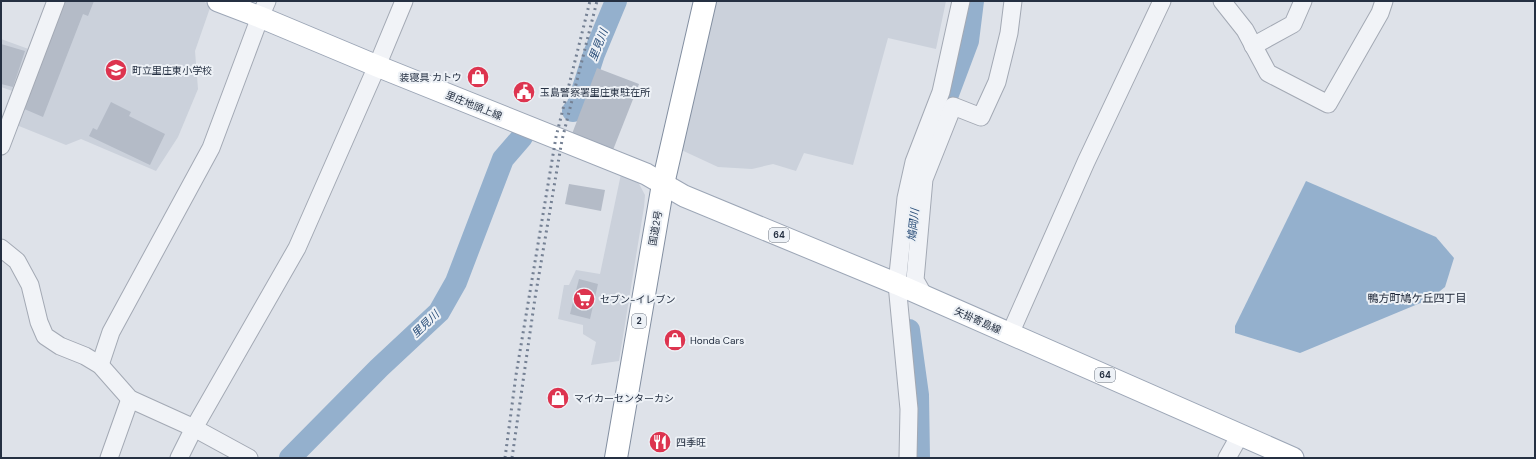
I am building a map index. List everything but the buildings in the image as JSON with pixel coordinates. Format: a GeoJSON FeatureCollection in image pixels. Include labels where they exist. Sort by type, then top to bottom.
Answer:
{"type":"FeatureCollection","features":[{"type":"Feature","properties":{"kind":"highway","name":"国道2号"},"geometry":{"type":"LineString","coordinates":[[616,458],[663,184],[705,1]]}},
{"type":"Feature","properties":{"kind":"main road","name":"里庄地頭上線"},"geometry":{"type":"LineString","coordinates":[[218,1],[264,9],[378,66],[646,174],[663,184]]}},
{"type":"Feature","properties":{"kind":"main road","name":"矢掛寄島線"},"geometry":{"type":"LineString","coordinates":[[663,184],[684,196],[897,284],[1293,458]]}},
{"type":"Feature","properties":{"kind":"street"},"geometry":{"type":"LineString","coordinates":[[1,146],[56,1]]}},
{"type":"Feature","properties":{"kind":"street"},"geometry":{"type":"LineString","coordinates":[[179,458],[194,428],[297,248],[378,66],[404,1]]}},
{"type":"Feature","properties":{"kind":"street"},"geometry":{"type":"LineString","coordinates":[[908,458],[909,409],[897,284],[906,198],[914,162],[941,92],[961,1]]}},
{"type":"Feature","properties":{"kind":"street"},"geometry":{"type":"LineString","coordinates":[[920,294],[916,280],[924,179],[953,106],[981,117],[997,82],[1009,33],[1013,1]]}},
{"type":"Feature","properties":{"kind":"street"},"geometry":{"type":"LineString","coordinates":[[1010,334],[1086,162],[1162,1]]}},
{"type":"Feature","properties":{"kind":"street"},"geometry":{"type":"LineString","coordinates":[[1222,1],[1245,30],[1268,73],[1328,104],[1380,13],[1384,1]]}},
{"type":"Feature","properties":{"kind":"street"},"geometry":{"type":"LineString","coordinates":[[1253,46],[1293,24],[1303,1]]}},
{"type":"Feature","properties":{"kind":"street"},"geometry":{"type":"LineString","coordinates":[[100,365],[111,332],[211,148],[264,9]]}},
{"type":"Feature","properties":{"kind":"street"},"geometry":{"type":"LineString","coordinates":[[1,248],[17,261],[30,285],[39,322],[45,336],[60,346],[85,356],[100,365],[130,399],[194,428],[249,458]]}},
{"type":"Feature","properties":{"kind":"street"},"geometry":{"type":"LineString","coordinates":[[110,458],[130,399]]}},
{"type":"Feature","properties":{"kind":"street"},"geometry":{"type":"LineString","coordinates":[[1227,458],[1240,435]]}},
{"type":"Feature","properties":{"kind":"shaded area","name":"町立里庄東小学校"},"geometry":{"type":"Polygon","coordinates":[[[62,1],[202,1],[211,5],[195,51],[198,89],[178,137],[156,171],[81,139],[66,145],[14,124],[62,1]]]}},
{"type":"Feature","properties":{"kind":"shaded area"},"geometry":{"type":"Polygon","coordinates":[[[712,1],[946,1],[936,49],[888,38],[853,165],[804,153],[796,171],[773,164],[752,169],[718,167],[677,148],[712,1]]]}},
{"type":"Feature","properties":{"kind":"shaded area"},"geometry":{"type":"Polygon","coordinates":[[[1,39],[34,51],[18,93],[1,87],[1,39]]]}},
{"type":"Feature","properties":{"kind":"shaded area"},"geometry":{"type":"Polygon","coordinates":[[[621,174],[638,182],[645,195],[644,207],[619,361],[591,365],[596,342],[583,334],[583,325],[558,319],[564,285],[569,285],[576,270],[600,274],[621,174]]]}},
{"type":"Feature","properties":{"kind":"water"},"geometry":{"type":"Polygon","coordinates":[[[1306,181],[1436,237],[1454,258],[1445,287],[1430,299],[1300,353],[1235,333],[1235,326],[1306,181]]]}},
{"type":"Feature","properties":{"kind":"waterway","name":"里見川"},"geometry":{"type":"LineString","coordinates":[[573,111],[577,107],[594,54],[616,1]]}},
{"type":"Feature","properties":{"kind":"waterway","name":"鳩岡川"},"geometry":{"type":"LineString","coordinates":[[941,113],[968,41],[973,1]]}},
{"type":"Feature","properties":{"kind":"waterway","name":"里見川"},"geometry":{"type":"LineString","coordinates":[[290,458],[379,368],[439,312],[456,282],[503,159],[522,137]]}},
{"type":"Feature","properties":{"kind":"waterway","name":"鳩岡川"},"geometry":{"type":"LineString","coordinates":[[909,330],[918,395],[919,458]]}},
{"type":"Feature","properties":{"kind":"railway"},"geometry":{"type":"LineString","coordinates":[[505,458],[516,375],[556,137],[590,1]]}},
{"type":"Feature","properties":{"kind":"railway"},"geometry":{"type":"LineString","coordinates":[[512,458],[535,298],[562,140],[597,1]]}},
{"type":"Feature","properties":{"kind":"place","name":"町立里庄東小学校"},"geometry":{"type":"Point","coordinates":[116,70]}},
{"type":"Feature","properties":{"kind":"place","name":"装寝具 カトウ"},"geometry":{"type":"Point","coordinates":[478,77]}},
{"type":"Feature","properties":{"kind":"place","name":"玉島警察署里庄東駐在所"},"geometry":{"type":"Point","coordinates":[524,92]}},
{"type":"Feature","properties":{"kind":"place","name":"セブン-イレブン"},"geometry":{"type":"Point","coordinates":[584,299]}},
{"type":"Feature","properties":{"kind":"place","name":"Honda Cars"},"geometry":{"type":"Point","coordinates":[675,340]}},
{"type":"Feature","properties":{"kind":"place","name":"マイカーセンターカシ"},"geometry":{"type":"Point","coordinates":[558,398]}},
{"type":"Feature","properties":{"kind":"place","name":"四季旺"},"geometry":{"type":"Point","coordinates":[660,442]}},
{"type":"Feature","properties":{"kind":"district","name":"鴨方町鳩ケ丘四丁目"},"geometry":{"type":"Point","coordinates":[1417,298]}}]}
